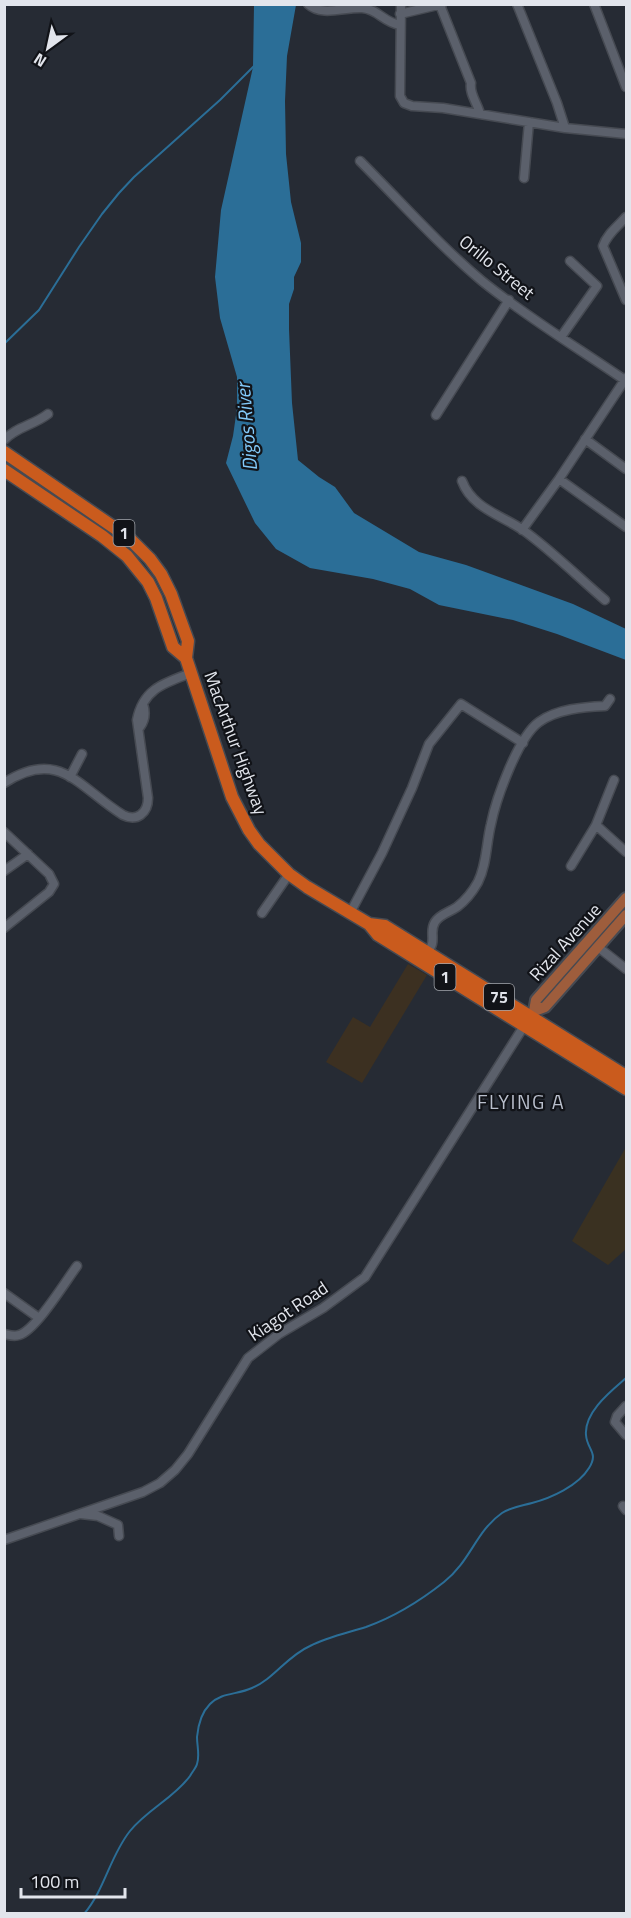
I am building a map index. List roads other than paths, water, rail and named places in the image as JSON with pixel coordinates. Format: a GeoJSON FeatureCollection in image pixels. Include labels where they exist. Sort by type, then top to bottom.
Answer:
{"type":"FeatureCollection","features":[{"type":"Feature","properties":{"kind":"highway","name":"MacArthur Highway"},"geometry":{"type":"LineString","coordinates":[[4,452],[128,537],[150,559],[171,594],[188,641],[186,658],[232,797],[241,817],[259,844],[289,874],[369,924],[378,935],[425,957],[627,1076]]}},
{"type":"Feature","properties":{"kind":"highway","name":"MacArthur Highway"},"geometry":{"type":"LineString","coordinates":[[5,471],[102,536],[127,556],[148,582],[173,647],[186,658]]}},
{"type":"Feature","properties":{"kind":"highway","name":"MacArthur Highway"},"geometry":{"type":"LineString","coordinates":[[529,1018],[627,1089]]}},
{"type":"Feature","properties":{"kind":"main road","name":"Rizal Avenue"},"geometry":{"type":"LineString","coordinates":[[529,1018],[536,1000],[627,898]]}},
{"type":"Feature","properties":{"kind":"main road","name":"Rizal Avenue"},"geometry":{"type":"LineString","coordinates":[[529,1018],[544,1007],[627,915]]}},
{"type":"Feature","properties":{"kind":"street"},"geometry":{"type":"LineString","coordinates":[[308,4],[315,10],[325,11],[365,8],[374,11],[390,23],[400,25]]}},
{"type":"Feature","properties":{"kind":"street"},"geometry":{"type":"LineString","coordinates":[[517,4],[565,128]]}},
{"type":"Feature","properties":{"kind":"street"},"geometry":{"type":"LineString","coordinates":[[594,4],[627,87]]}},
{"type":"Feature","properties":{"kind":"street"},"geometry":{"type":"LineString","coordinates":[[480,114],[470,90],[471,83],[441,5],[400,9],[400,96],[402,102],[412,106],[624,134],[627,145]]}},
{"type":"Feature","properties":{"kind":"street"},"geometry":{"type":"LineString","coordinates":[[524,178],[529,122]]}},
{"type":"Feature","properties":{"kind":"street","name":"Orillo Street"},"geometry":{"type":"LineString","coordinates":[[360,161],[482,281],[626,380]]}},
{"type":"Feature","properties":{"kind":"street"},"geometry":{"type":"LineString","coordinates":[[627,217],[605,240],[603,246],[627,300]]}},
{"type":"Feature","properties":{"kind":"street"},"geometry":{"type":"LineString","coordinates":[[561,337],[597,286],[570,261]]}},
{"type":"Feature","properties":{"kind":"street"},"geometry":{"type":"LineString","coordinates":[[436,415],[509,300]]}},
{"type":"Feature","properties":{"kind":"street"},"geometry":{"type":"LineString","coordinates":[[522,530],[626,380]]}},
{"type":"Feature","properties":{"kind":"street"},"geometry":{"type":"LineString","coordinates":[[4,440],[15,431],[48,414]]}},
{"type":"Feature","properties":{"kind":"street"},"geometry":{"type":"LineString","coordinates":[[585,439],[627,469]]}},
{"type":"Feature","properties":{"kind":"street"},"geometry":{"type":"LineString","coordinates":[[559,479],[627,527]]}},
{"type":"Feature","properties":{"kind":"street"},"geometry":{"type":"LineString","coordinates":[[462,481],[475,500],[493,514],[522,530],[605,600]]}},
{"type":"Feature","properties":{"kind":"street"},"geometry":{"type":"LineString","coordinates":[[4,783],[22,772],[35,768],[58,770],[123,815],[131,818],[140,816],[147,807],[148,798],[140,746],[140,727],[137,720],[139,710],[157,686],[191,673]]}},
{"type":"Feature","properties":{"kind":"street"},"geometry":{"type":"LineString","coordinates":[[425,957],[432,945],[434,923],[442,915],[457,907],[478,883],[483,868],[490,825],[498,800],[508,773],[529,732],[537,723],[549,716],[565,711],[605,706],[610,699]]}},
{"type":"Feature","properties":{"kind":"street"},"geometry":{"type":"LineString","coordinates":[[350,913],[382,853],[412,788],[429,744],[461,704],[523,743]]}},
{"type":"Feature","properties":{"kind":"street"},"geometry":{"type":"LineString","coordinates":[[70,777],[82,754]]}},
{"type":"Feature","properties":{"kind":"street"},"geometry":{"type":"LineString","coordinates":[[571,866],[596,825],[614,780]]}},
{"type":"Feature","properties":{"kind":"street"},"geometry":{"type":"LineString","coordinates":[[596,825],[627,852]]}},
{"type":"Feature","properties":{"kind":"street"},"geometry":{"type":"LineString","coordinates":[[4,832],[52,877],[53,886],[49,892],[4,928]]}},
{"type":"Feature","properties":{"kind":"street"},"geometry":{"type":"LineString","coordinates":[[4,871],[28,854]]}},
{"type":"Feature","properties":{"kind":"street"},"geometry":{"type":"LineString","coordinates":[[262,913],[289,874]]}},
{"type":"Feature","properties":{"kind":"street"},"geometry":{"type":"LineString","coordinates":[[598,947],[627,969]]}},
{"type":"Feature","properties":{"kind":"street","name":"Kiagot Road"},"geometry":{"type":"LineString","coordinates":[[4,1540],[143,1492],[160,1483],[175,1470],[188,1454],[248,1358],[279,1334],[323,1308],[365,1277],[529,1018]]}},
{"type":"Feature","properties":{"kind":"street"},"geometry":{"type":"LineString","coordinates":[[4,1334],[19,1335],[31,1328],[77,1266]]}},
{"type":"Feature","properties":{"kind":"street"},"geometry":{"type":"LineString","coordinates":[[4,1293],[39,1318]]}},
{"type":"Feature","properties":{"kind":"street"},"geometry":{"type":"LineString","coordinates":[[627,1406],[617,1416],[615,1422],[627,1436]]}},
{"type":"Feature","properties":{"kind":"street"},"geometry":{"type":"LineString","coordinates":[[77,1513],[98,1516],[118,1525],[119,1536]]}},
{"type":"Feature","properties":{"kind":"water","name":"Digos River"},"geometry":{"type":"Polygon","coordinates":[[[254,5],[296,5],[287,56],[285,101],[286,154],[291,202],[301,243],[301,262],[294,277],[294,289],[289,304],[292,403],[298,460],[335,487],[354,513],[419,552],[466,565],[573,604],[626,629],[626,660],[513,620],[439,605],[410,589],[373,579],[310,568],[276,549],[255,523],[226,463],[237,408],[237,377],[220,318],[215,277],[221,210],[253,67],[254,5]]]}},
{"type":"Feature","properties":{"kind":"waterway"},"geometry":{"type":"LineString","coordinates":[[4,344],[39,310],[79,247],[119,193],[254,66]]}},
{"type":"Feature","properties":{"kind":"waterway"},"geometry":{"type":"LineString","coordinates":[[84,1914],[130,1831],[184,1784],[195,1768],[198,1758],[198,1728],[210,1704],[220,1697],[260,1684],[310,1646],[366,1627],[406,1608],[453,1574],[493,1520],[502,1513],[547,1498],[578,1480],[589,1468],[593,1458],[586,1435],[589,1418],[600,1403],[626,1378]]}},
{"type":"Feature","properties":{"kind":"district","name":"FLYING A"},"geometry":{"type":"Point","coordinates":[521,1101]}}]}
